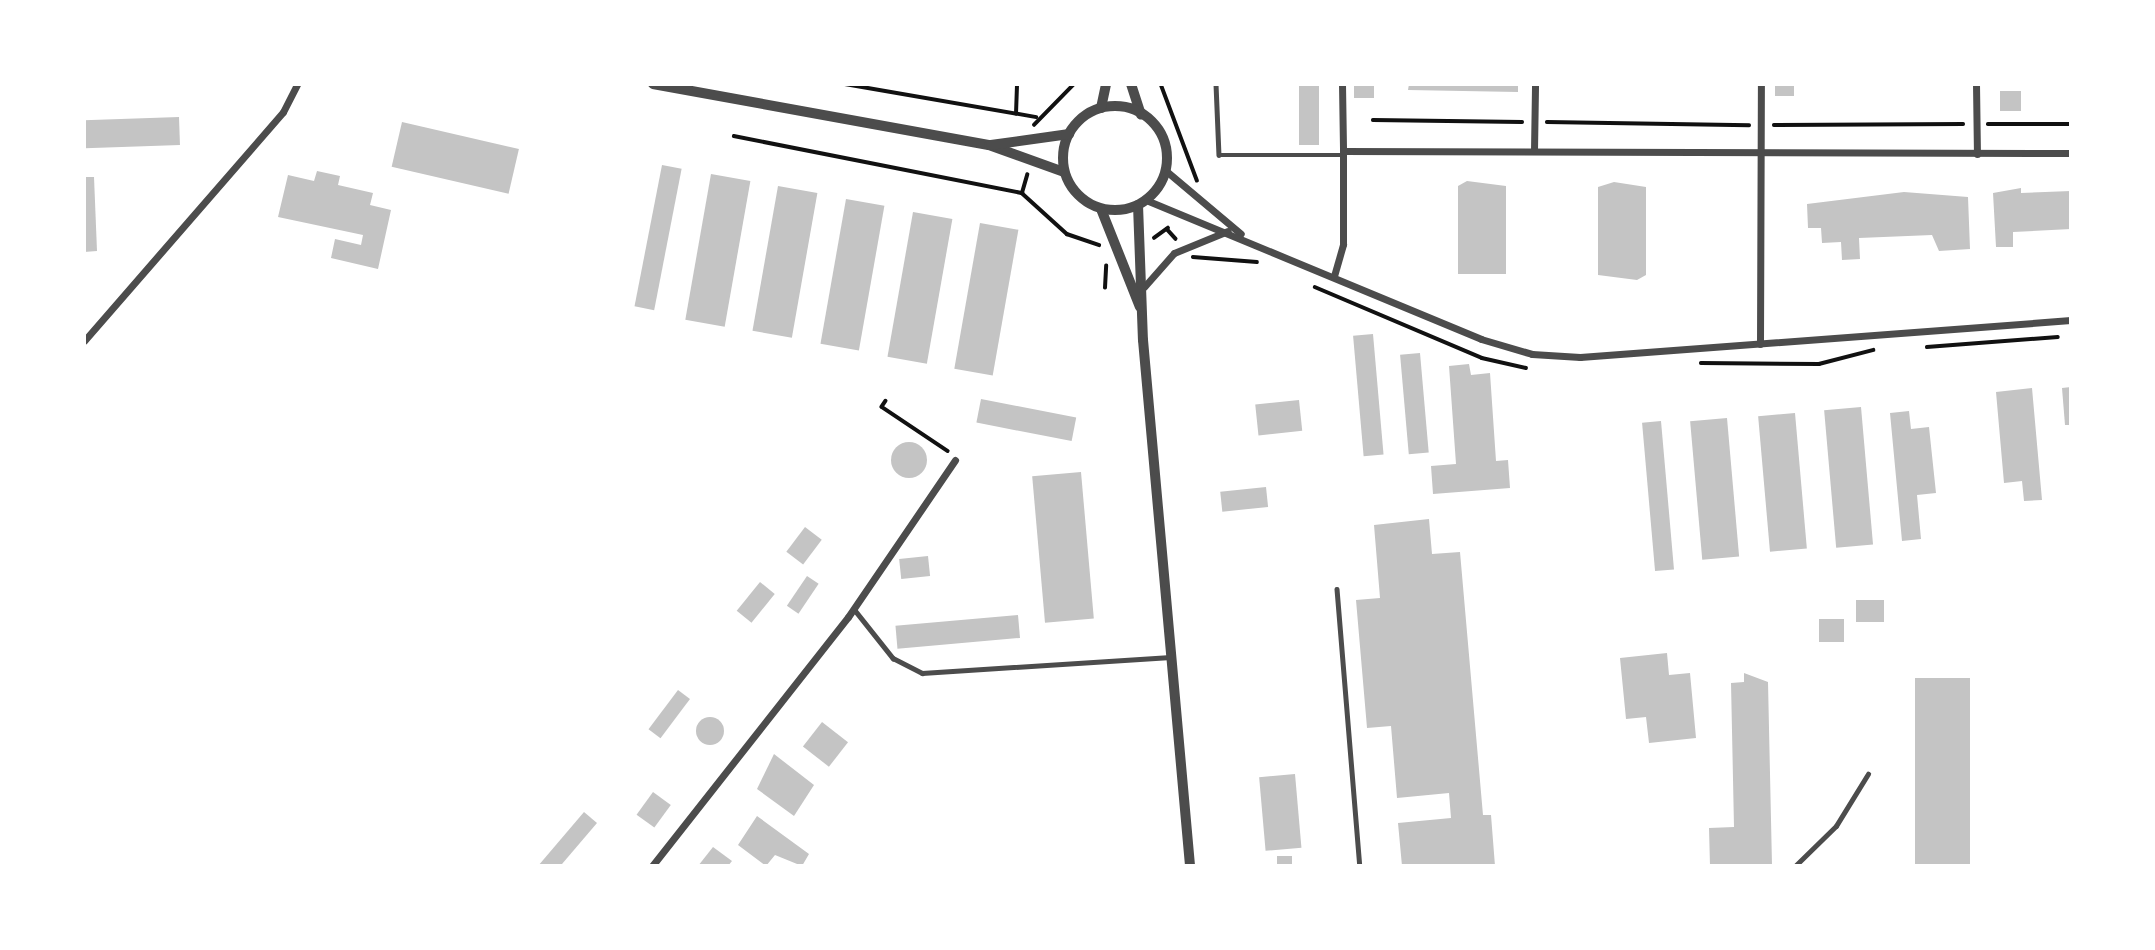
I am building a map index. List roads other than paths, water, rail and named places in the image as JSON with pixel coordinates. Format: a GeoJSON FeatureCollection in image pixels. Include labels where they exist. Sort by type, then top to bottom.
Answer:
{"type":"FeatureCollection","features":[{"type":"Feature","properties":{"kind":"street"},"geometry":{"type":"LineString","coordinates":[[653,84],[989,145],[1064,172],[1085,201],[1101,209],[1142,202],[1228,231],[1481,339],[1532,354],[1580,357],[2071,320]]}},
{"type":"Feature","properties":{"kind":"street"},"geometry":{"type":"LineString","coordinates":[[989,145],[1069,134],[1101,108],[1106,84]]}},
{"type":"Feature","properties":{"kind":"street"},"geometry":{"type":"LineString","coordinates":[[1131,84],[1141,114],[1163,138],[1165,170],[1142,202],[1144,287],[1141,309],[1190,866]]}},
{"type":"Feature","properties":{"kind":"street"},"geometry":{"type":"LineString","coordinates":[[1334,276],[1343,244],[1342,84]]}},
{"type":"Feature","properties":{"kind":"street"},"geometry":{"type":"LineString","coordinates":[[1534,151],[1535,84]]}},
{"type":"Feature","properties":{"kind":"street"},"geometry":{"type":"LineString","coordinates":[[1760,344],[1761,84]]}},
{"type":"Feature","properties":{"kind":"street"},"geometry":{"type":"LineString","coordinates":[[1976,84],[1977,154]]}},
{"type":"Feature","properties":{"kind":"street"},"geometry":{"type":"LineString","coordinates":[[84,341],[296,86]]}},
{"type":"Feature","properties":{"kind":"street"},"geometry":{"type":"LineString","coordinates":[[1101,108],[1141,114]]}},
{"type":"Feature","properties":{"kind":"street"},"geometry":{"type":"LineString","coordinates":[[1064,172],[1069,134]]}},
{"type":"Feature","properties":{"kind":"street"},"geometry":{"type":"LineString","coordinates":[[1343,153],[1534,151],[1760,156],[2071,153]]}},
{"type":"Feature","properties":{"kind":"street"},"geometry":{"type":"LineString","coordinates":[[1165,170],[1247,239]]}},
{"type":"Feature","properties":{"kind":"street"},"geometry":{"type":"LineString","coordinates":[[1101,209],[1141,309]]}},
{"type":"Feature","properties":{"kind":"street"},"geometry":{"type":"LineString","coordinates":[[1144,287],[1174,253],[1228,231]]}},
{"type":"Feature","properties":{"kind":"street"},"geometry":{"type":"LineString","coordinates":[[652,866],[853,608],[955,458]]}},
{"type":"Feature","properties":{"kind":"lane"},"geometry":{"type":"LineString","coordinates":[[1216,84],[1219,155],[1343,153]]}},
{"type":"Feature","properties":{"kind":"lane"},"geometry":{"type":"LineString","coordinates":[[1337,589],[1360,866]]}},
{"type":"Feature","properties":{"kind":"lane"},"geometry":{"type":"LineString","coordinates":[[853,608],[893,658],[922,673],[1171,657]]}},
{"type":"Feature","properties":{"kind":"lane"},"geometry":{"type":"LineString","coordinates":[[1796,866],[1836,826],[1868,774]]}}]}
